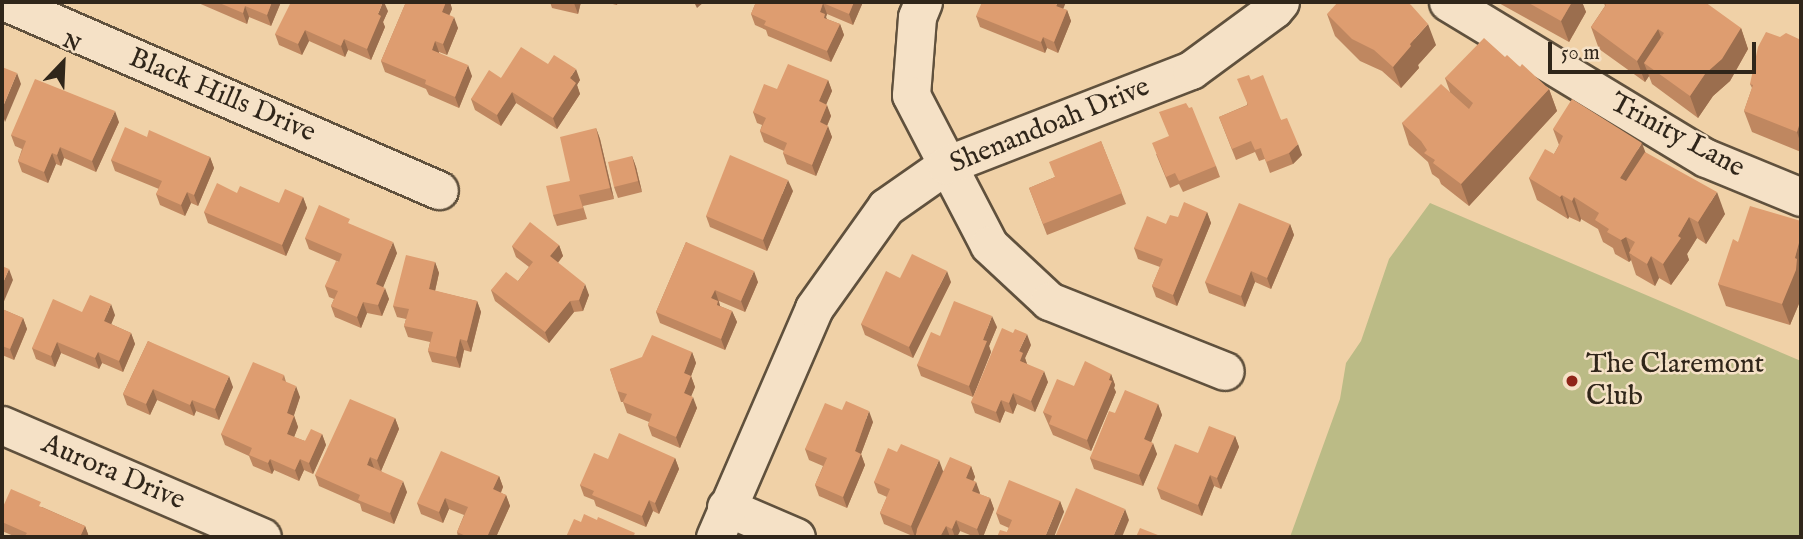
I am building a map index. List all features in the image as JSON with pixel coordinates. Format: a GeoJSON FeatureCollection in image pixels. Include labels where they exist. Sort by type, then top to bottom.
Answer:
{"type":"FeatureCollection","features":[{"type":"Feature","properties":{"kind":"street","name":"Black Hills Drive"},"geometry":{"type":"LineString","coordinates":[[6,2],[439,190]]}},
{"type":"Feature","properties":{"kind":"street"},"geometry":{"type":"LineString","coordinates":[[923,2],[917,17],[911,95],[989,245],[1049,300],[1224,371]]}},
{"type":"Feature","properties":{"kind":"street","name":"Shenandoah Drive"},"geometry":{"type":"LineString","coordinates":[[720,522],[814,308],[886,207],[946,165],[1191,70],[1275,9],[1280,2]]}},
{"type":"Feature","properties":{"kind":"street","name":"Trinity Lane"},"geometry":{"type":"LineString","coordinates":[[1448,2],[1706,158],[1801,197]]}},
{"type":"Feature","properties":{"kind":"street"},"geometry":{"type":"LineString","coordinates":[[1469,59],[1496,32]]}},
{"type":"Feature","properties":{"kind":"street","name":"Aurora Drive"},"geometry":{"type":"LineString","coordinates":[[2,425],[262,537]]}},
{"type":"Feature","properties":{"kind":"street"},"geometry":{"type":"LineString","coordinates":[[720,522],[796,537]]}},
{"type":"Feature","properties":{"kind":"green space","name":"The Claremont Club"},"geometry":{"type":"Polygon","coordinates":[[[1430,203],[1801,361],[1801,537],[1290,537],[1340,399],[1346,363],[1361,341],[1389,259],[1430,203]]]}},
{"type":"Feature","properties":{"kind":"building"},"geometry":{"type":"Polygon","coordinates":[[[217,2],[272,2],[267,15],[245,6],[243,13],[217,2]]]}},
{"type":"Feature","properties":{"kind":"building"},"geometry":{"type":"Polygon","coordinates":[[[291,2],[383,2],[378,14],[381,16],[367,49],[344,39],[341,46],[305,30],[298,44],[275,34],[291,2]]]}},
{"type":"Feature","properties":{"kind":"building"},"geometry":{"type":"Polygon","coordinates":[[[406,2],[446,2],[442,12],[454,17],[443,44],[435,41],[432,50],[468,65],[455,97],[425,84],[426,80],[381,61],[406,2]]]}},
{"type":"Feature","properties":{"kind":"building"},"geometry":{"type":"Polygon","coordinates":[[[756,2],[854,2],[849,14],[823,3],[820,12],[825,14],[824,18],[840,24],[827,51],[764,25],[766,21],[751,14],[756,2]]]}},
{"type":"Feature","properties":{"kind":"building"},"geometry":{"type":"Polygon","coordinates":[[[982,2],[1058,2],[1056,6],[1067,10],[1054,42],[1043,37],[1041,42],[976,16],[982,2]]]}},
{"type":"Feature","properties":{"kind":"building"},"geometry":{"type":"Polygon","coordinates":[[[1338,2],[1407,2],[1428,24],[1393,67],[1374,50],[1352,39],[1327,14],[1338,2]]]}},
{"type":"Feature","properties":{"kind":"building"},"geometry":{"type":"Polygon","coordinates":[[[1527,2],[1572,2],[1561,21],[1527,2]]]}},
{"type":"Feature","properties":{"kind":"building"},"geometry":{"type":"Polygon","coordinates":[[[1605,2],[1705,2],[1741,28],[1722,59],[1705,74],[1690,96],[1644,63],[1664,33],[1658,29],[1637,61],[1591,27],[1606,5],[1605,2]]]}},
{"type":"Feature","properties":{"kind":"building"},"geometry":{"type":"Polygon","coordinates":[[[1766,32],[1780,37],[1786,33],[1801,40],[1801,119],[1797,132],[1744,111],[1753,85],[1750,84],[1758,47],[1766,32]]]}},
{"type":"Feature","properties":{"kind":"building"},"geometry":{"type":"Polygon","coordinates":[[[1484,38],[1505,57],[1507,55],[1520,67],[1522,64],[1549,89],[1461,184],[1433,163],[1435,160],[1424,153],[1427,150],[1421,141],[1402,123],[1441,84],[1469,109],[1473,103],[1445,78],[1484,38]]]}},
{"type":"Feature","properties":{"kind":"building"},"geometry":{"type":"Polygon","coordinates":[[[521,47],[548,64],[554,55],[576,69],[570,78],[576,83],[553,118],[512,92],[497,115],[471,99],[489,70],[501,78],[521,47]]]}},
{"type":"Feature","properties":{"kind":"building"},"geometry":{"type":"Polygon","coordinates":[[[788,64],[828,80],[819,101],[827,105],[820,122],[828,126],[812,165],[783,153],[787,143],[760,131],[766,118],[753,112],[764,84],[777,89],[788,64]]]}},
{"type":"Feature","properties":{"kind":"building"},"geometry":{"type":"Polygon","coordinates":[[[2,67],[17,73],[2,109],[2,67]]]}},
{"type":"Feature","properties":{"kind":"building"},"geometry":{"type":"Polygon","coordinates":[[[1249,75],[1251,80],[1263,75],[1281,120],[1287,118],[1298,144],[1289,153],[1266,162],[1261,148],[1255,150],[1251,141],[1232,149],[1219,117],[1248,105],[1237,79],[1249,75]]]}},
{"type":"Feature","properties":{"kind":"building"},"geometry":{"type":"Polygon","coordinates":[[[35,79],[115,111],[92,161],[60,147],[57,155],[52,153],[44,172],[18,161],[26,141],[11,135],[35,79]]]}},
{"type":"Feature","properties":{"kind":"building"},"geometry":{"type":"Polygon","coordinates":[[[1572,99],[1642,143],[1620,178],[1626,181],[1645,152],[1717,192],[1698,222],[1689,217],[1678,236],[1681,238],[1663,264],[1651,256],[1647,264],[1629,253],[1635,242],[1626,237],[1621,240],[1607,232],[1609,229],[1595,220],[1599,213],[1574,197],[1572,201],[1562,195],[1560,197],[1529,178],[1545,149],[1554,154],[1557,149],[1563,136],[1553,129],[1572,99]]]}},
{"type":"Feature","properties":{"kind":"building"},"geometry":{"type":"Polygon","coordinates":[[[1186,103],[1189,108],[1192,107],[1216,166],[1179,181],[1175,173],[1166,177],[1152,143],[1169,136],[1159,112],[1186,103]]]}},
{"type":"Feature","properties":{"kind":"building"},"geometry":{"type":"Polygon","coordinates":[[[125,127],[147,137],[149,130],[210,157],[194,195],[187,192],[181,205],[156,194],[162,181],[111,160],[125,127]]]}},
{"type":"Feature","properties":{"kind":"building"},"geometry":{"type":"Polygon","coordinates":[[[596,128],[610,188],[579,195],[583,208],[553,215],[546,186],[570,181],[560,137],[596,128]]]}},
{"type":"Feature","properties":{"kind":"building"},"geometry":{"type":"Polygon","coordinates":[[[1101,141],[1122,193],[1043,224],[1029,188],[1055,177],[1049,162],[1101,141]]]}},
{"type":"Feature","properties":{"kind":"building"},"geometry":{"type":"Polygon","coordinates":[[[730,155],[788,180],[763,240],[706,216],[730,155]]]}},
{"type":"Feature","properties":{"kind":"building"},"geometry":{"type":"Polygon","coordinates":[[[632,156],[638,181],[614,187],[608,162],[632,156]]]}},
{"type":"Feature","properties":{"kind":"building"},"geometry":{"type":"Polygon","coordinates":[[[217,183],[237,193],[240,186],[279,203],[285,189],[303,197],[282,245],[204,212],[217,183]]]}},
{"type":"Feature","properties":{"kind":"building"},"geometry":{"type":"Polygon","coordinates":[[[1184,202],[1207,212],[1173,295],[1152,286],[1163,259],[1134,248],[1147,216],[1166,224],[1170,215],[1178,217],[1184,202]]]}},
{"type":"Feature","properties":{"kind":"building"},"geometry":{"type":"Polygon","coordinates":[[[1239,203],[1290,224],[1267,278],[1251,271],[1241,296],[1205,282],[1239,203]]]}},
{"type":"Feature","properties":{"kind":"building"},"geometry":{"type":"Polygon","coordinates":[[[319,205],[350,219],[348,223],[393,242],[376,284],[385,288],[378,305],[363,302],[357,317],[331,306],[338,291],[325,286],[342,254],[305,238],[319,205]]]}},
{"type":"Feature","properties":{"kind":"building"},"geometry":{"type":"Polygon","coordinates":[[[1750,206],[1801,221],[1801,235],[1795,258],[1796,270],[1782,304],[1718,284],[1733,239],[1738,242],[1750,206]]]}},
{"type":"Feature","properties":{"kind":"building"},"geometry":{"type":"Polygon","coordinates":[[[530,222],[559,245],[550,256],[585,284],[579,300],[570,301],[545,332],[491,290],[506,272],[518,281],[533,262],[512,246],[530,222]]]}},
{"type":"Feature","properties":{"kind":"building"},"geometry":{"type":"Polygon","coordinates":[[[686,242],[754,271],[741,301],[715,290],[711,298],[718,301],[717,305],[732,311],[721,339],[656,312],[686,242]]]}},
{"type":"Feature","properties":{"kind":"building"},"geometry":{"type":"Polygon","coordinates":[[[912,254],[947,271],[909,347],[861,324],[886,271],[900,278],[912,254]]]}},
{"type":"Feature","properties":{"kind":"building"},"geometry":{"type":"Polygon","coordinates":[[[406,255],[435,262],[429,289],[477,301],[467,341],[460,339],[456,357],[428,351],[433,332],[404,326],[409,309],[393,306],[406,255]]]}},
{"type":"Feature","properties":{"kind":"building"},"geometry":{"type":"Polygon","coordinates":[[[2,266],[9,269],[2,285],[2,266]]]}},
{"type":"Feature","properties":{"kind":"building"},"geometry":{"type":"Polygon","coordinates":[[[90,295],[111,304],[104,321],[131,333],[119,361],[98,352],[95,358],[57,342],[51,356],[32,348],[53,299],[82,312],[90,295]]]}},
{"type":"Feature","properties":{"kind":"building"},"geometry":{"type":"Polygon","coordinates":[[[954,301],[992,316],[983,340],[987,341],[969,386],[917,365],[931,332],[940,336],[954,301]]]}},
{"type":"Feature","properties":{"kind":"building"},"geometry":{"type":"Polygon","coordinates":[[[2,309],[23,318],[10,349],[2,346],[2,309]]]}},
{"type":"Feature","properties":{"kind":"building"},"geometry":{"type":"Polygon","coordinates":[[[1002,328],[1013,333],[1015,329],[1027,334],[1019,351],[1023,353],[1020,361],[1044,371],[1031,401],[1013,393],[1009,403],[1001,400],[996,412],[971,402],[1002,328]]]}},
{"type":"Feature","properties":{"kind":"building"},"geometry":{"type":"Polygon","coordinates":[[[652,335],[692,352],[684,373],[691,376],[684,393],[693,397],[676,437],[648,425],[652,414],[623,402],[627,394],[617,391],[610,369],[642,357],[652,335]]]}},
{"type":"Feature","properties":{"kind":"building"},"geometry":{"type":"Polygon","coordinates":[[[148,341],[229,376],[215,409],[192,400],[190,405],[153,389],[146,404],[123,394],[148,341]]]}},
{"type":"Feature","properties":{"kind":"building"},"geometry":{"type":"Polygon","coordinates":[[[1085,361],[1111,374],[1109,380],[1112,381],[1087,440],[1049,424],[1052,416],[1043,412],[1057,379],[1074,386],[1085,361]]]}},
{"type":"Feature","properties":{"kind":"building"},"geometry":{"type":"Polygon","coordinates":[[[253,362],[284,375],[282,380],[296,386],[287,413],[294,416],[287,434],[305,441],[311,429],[322,434],[309,463],[300,459],[295,470],[270,459],[268,463],[249,455],[252,448],[221,434],[253,362]]]}},
{"type":"Feature","properties":{"kind":"building"},"geometry":{"type":"Polygon","coordinates":[[[1125,390],[1158,404],[1144,439],[1153,443],[1139,475],[1090,458],[1109,411],[1115,413],[1125,390]]]}},
{"type":"Feature","properties":{"kind":"building"},"geometry":{"type":"Polygon","coordinates":[[[350,399],[395,418],[377,460],[370,457],[367,465],[403,481],[390,513],[358,500],[360,495],[315,475],[350,399]]]}},
{"type":"Feature","properties":{"kind":"building"},"geometry":{"type":"Polygon","coordinates":[[[846,401],[869,411],[855,451],[861,454],[843,497],[815,485],[827,458],[805,449],[825,403],[842,410],[846,401]]]}},
{"type":"Feature","properties":{"kind":"building"},"geometry":{"type":"Polygon","coordinates":[[[1209,426],[1235,436],[1217,478],[1210,475],[1198,505],[1157,488],[1175,444],[1198,453],[1209,426]]]}},
{"type":"Feature","properties":{"kind":"building"},"geometry":{"type":"Polygon","coordinates":[[[619,433],[675,458],[655,503],[649,500],[642,516],[592,495],[594,491],[580,485],[594,453],[608,459],[619,433]]]}},
{"type":"Feature","properties":{"kind":"building"},"geometry":{"type":"Polygon","coordinates":[[[901,444],[939,460],[911,526],[880,513],[890,489],[874,482],[888,448],[897,452],[901,444]]]}},
{"type":"Feature","properties":{"kind":"building"},"geometry":{"type":"Polygon","coordinates":[[[441,451],[499,476],[493,489],[506,495],[487,537],[468,537],[457,532],[468,507],[445,498],[439,512],[417,503],[441,451]]]}},
{"type":"Feature","properties":{"kind":"building"},"geometry":{"type":"Polygon","coordinates":[[[950,457],[971,466],[966,478],[976,482],[972,491],[990,498],[977,529],[956,520],[952,529],[946,526],[940,537],[916,536],[917,529],[950,457]]]}},
{"type":"Feature","properties":{"kind":"building"},"geometry":{"type":"Polygon","coordinates":[[[1009,480],[1060,501],[1045,537],[997,537],[1000,530],[1007,532],[1012,520],[996,513],[1009,480]]]}},
{"type":"Feature","properties":{"kind":"building"},"geometry":{"type":"Polygon","coordinates":[[[1076,488],[1125,509],[1113,537],[1055,537],[1076,488]]]}},
{"type":"Feature","properties":{"kind":"building"},"geometry":{"type":"Polygon","coordinates":[[[11,489],[41,502],[39,506],[85,526],[80,537],[24,537],[27,533],[2,522],[2,509],[11,489]]]}},
{"type":"Feature","properties":{"kind":"building"},"geometry":{"type":"Polygon","coordinates":[[[584,514],[635,533],[633,537],[566,537],[574,519],[581,522],[584,514]]]}},
{"type":"Feature","properties":{"kind":"building"},"geometry":{"type":"Polygon","coordinates":[[[1140,528],[1163,537],[1136,537],[1140,528]]]}},
{"type":"Feature","properties":{"kind":"place","name":"The Claremont Club"},"geometry":{"type":"Point","coordinates":[1572,381]}}]}
